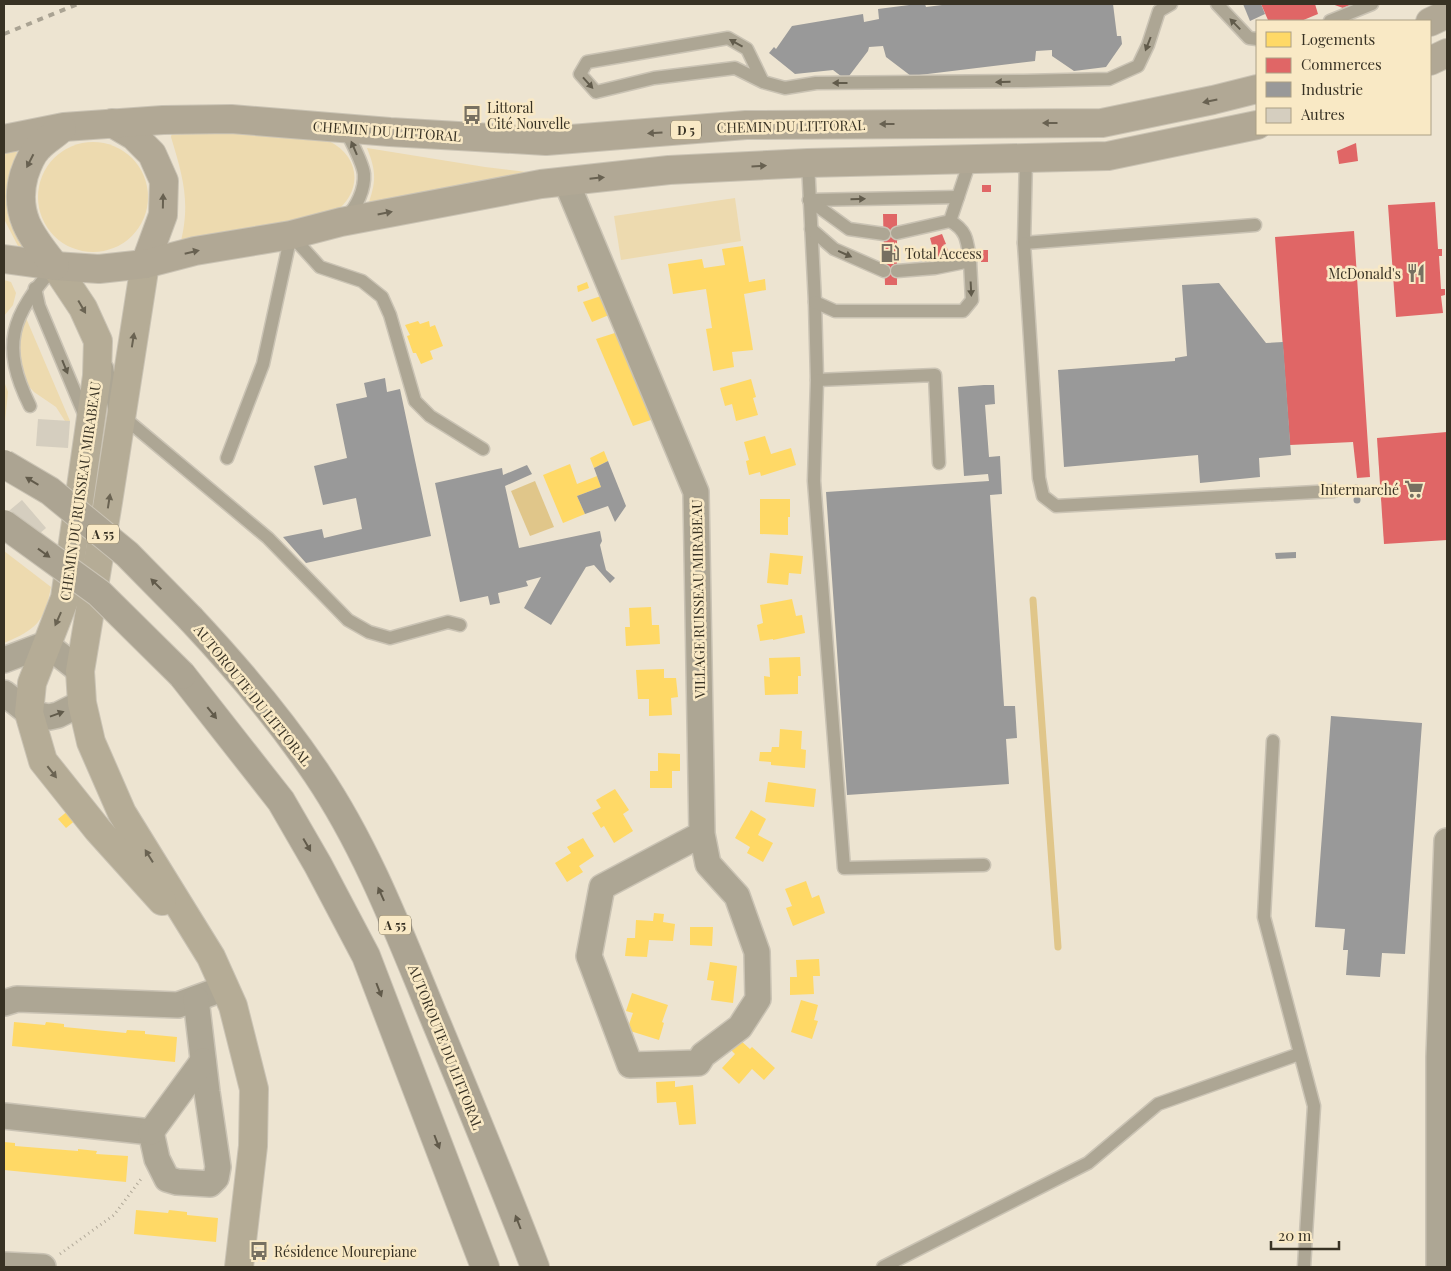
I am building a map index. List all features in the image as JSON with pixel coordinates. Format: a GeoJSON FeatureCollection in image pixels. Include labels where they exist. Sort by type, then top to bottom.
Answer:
{"type":"FeatureCollection","features":[{"type":"Feature","properties":{"kind":"highway","name":"AUTOROUTE DU LITTORAL"},"geometry":{"type":"LineString","coordinates":[[4,464],[50,491],[127,554],[191,619],[271,712],[317,774],[358,844],[408,954],[535,1267]]}},
{"type":"Feature","properties":{"kind":"highway"},"geometry":{"type":"LineString","coordinates":[[4,524],[99,593],[182,675],[281,801],[318,865],[366,956],[485,1267]]}},
{"type":"Feature","properties":{"kind":"main road"},"geometry":{"type":"LineString","coordinates":[[1431,22],[1447,14]]}},
{"type":"Feature","properties":{"kind":"main road"},"geometry":{"type":"LineString","coordinates":[[1431,60],[1447,53]]}},
{"type":"Feature","properties":{"kind":"main road","name":"CHEMIN DU LITTORAL"},"geometry":{"type":"LineString","coordinates":[[112,123],[231,119],[345,129],[546,141],[746,125],[1102,123],[1256,89]]}},
{"type":"Feature","properties":{"kind":"main road"},"geometry":{"type":"LineString","coordinates":[[4,139],[64,128],[112,123],[134,136],[152,154],[164,181],[163,215],[144,264]]}},
{"type":"Feature","properties":{"kind":"main road"},"geometry":{"type":"LineString","coordinates":[[4,259],[55,266],[99,269],[144,264],[195,251],[291,235],[340,222],[566,181],[669,170],[808,163],[1108,156],[1256,125]]}},
{"type":"Feature","properties":{"kind":"main road"},"geometry":{"type":"LineString","coordinates":[[55,266],[41,248],[24,220],[21,206],[21,186],[28,164],[37,148],[64,128]]}},
{"type":"Feature","properties":{"kind":"street","name":"VILLAGE RUISSEAU MIRABEAU"},"geometry":{"type":"LineString","coordinates":[[566,181],[696,492],[702,834],[708,864],[737,896],[757,952],[758,999],[740,1027],[702,1055],[698,1063],[630,1065],[589,956],[602,887],[702,834]]}},
{"type":"Feature","properties":{"kind":"street","name":"CHEMIN DU RUISSEAU MIRABEAU"},"geometry":{"type":"LineString","coordinates":[[144,264],[80,671],[82,703],[92,742],[122,813],[211,957],[233,1006],[254,1089],[253,1146],[239,1267]]}},
{"type":"Feature","properties":{"kind":"street","name":"CHEMIN DU RUISSEAU MIRABEAU"},"geometry":{"type":"LineString","coordinates":[[55,266],[83,308],[98,341],[97,376],[65,598],[32,683],[29,713],[43,761],[98,830],[211,957]]}},
{"type":"Feature","properties":{"kind":"street"},"geometry":{"type":"LineString","coordinates":[[4,660],[46,644],[80,671]]}},
{"type":"Feature","properties":{"kind":"street"},"geometry":{"type":"LineString","coordinates":[[4,692],[29,713],[49,717],[58,715],[82,703]]}},
{"type":"Feature","properties":{"kind":"street"},"geometry":{"type":"LineString","coordinates":[[1439,1267],[1447,841]]}},
{"type":"Feature","properties":{"kind":"street"},"geometry":{"type":"LineString","coordinates":[[4,1002],[17,999],[178,1005],[225,988]]}},
{"type":"Feature","properties":{"kind":"street"},"geometry":{"type":"LineString","coordinates":[[196,999],[218,1167],[216,1178],[210,1184],[167,1180],[157,1159],[151,1132],[203,1061]]}},
{"type":"Feature","properties":{"kind":"street"},"geometry":{"type":"LineString","coordinates":[[4,1116],[151,1132]]}},
{"type":"Feature","properties":{"kind":"street"},"geometry":{"type":"LineString","coordinates":[[4,1265],[42,1267]]}},
{"type":"Feature","properties":{"kind":"lane"},"geometry":{"type":"LineString","coordinates":[[763,82],[748,49],[728,38],[587,62],[580,74],[596,92],[654,78],[735,68],[763,82],[785,88],[816,83],[1024,82],[1109,79],[1138,66],[1148,45],[1159,11],[1171,4]]}},
{"type":"Feature","properties":{"kind":"lane"},"geometry":{"type":"LineString","coordinates":[[1217,4],[1249,38],[1256,38]]}},
{"type":"Feature","properties":{"kind":"lane"},"geometry":{"type":"LineString","coordinates":[[1332,20],[1372,4]]}},
{"type":"Feature","properties":{"kind":"lane"},"geometry":{"type":"LineString","coordinates":[[340,222],[354,210],[362,193],[364,173],[345,129]]}},
{"type":"Feature","properties":{"kind":"lane"},"geometry":{"type":"LineString","coordinates":[[950,221],[971,158]]}},
{"type":"Feature","properties":{"kind":"lane"},"geometry":{"type":"LineString","coordinates":[[1026,158],[1024,243],[1039,478],[1043,496],[1056,506],[1334,491]]}},
{"type":"Feature","properties":{"kind":"lane"},"geometry":{"type":"LineString","coordinates":[[808,163],[817,380],[814,480],[844,868],[984,865]]}},
{"type":"Feature","properties":{"kind":"lane"},"geometry":{"type":"LineString","coordinates":[[809,200],[958,197]]}},
{"type":"Feature","properties":{"kind":"lane"},"geometry":{"type":"LineString","coordinates":[[809,200],[848,229],[884,234]]}},
{"type":"Feature","properties":{"kind":"lane"},"geometry":{"type":"LineString","coordinates":[[815,302],[835,311],[963,311],[972,300],[970,261],[966,241],[960,226],[950,221],[897,233]]}},
{"type":"Feature","properties":{"kind":"lane"},"geometry":{"type":"LineString","coordinates":[[1024,243],[1255,225]]}},
{"type":"Feature","properties":{"kind":"lane"},"geometry":{"type":"LineString","coordinates":[[811,229],[834,249],[884,271]]}},
{"type":"Feature","properties":{"kind":"lane"},"geometry":{"type":"LineString","coordinates":[[291,235],[320,267],[362,281],[382,297],[390,315],[415,401],[430,416],[483,448]]}},
{"type":"Feature","properties":{"kind":"lane"},"geometry":{"type":"LineString","coordinates":[[226,458],[263,364],[291,235]]}},
{"type":"Feature","properties":{"kind":"lane"},"geometry":{"type":"LineString","coordinates":[[898,271],[935,268],[970,261]]}},
{"type":"Feature","properties":{"kind":"lane"},"geometry":{"type":"LineString","coordinates":[[30,406],[11,377],[5,357],[5,337],[15,317],[35,288],[55,266]]}},
{"type":"Feature","properties":{"kind":"lane"},"geometry":{"type":"LineString","coordinates":[[35,288],[40,306],[89,426]]}},
{"type":"Feature","properties":{"kind":"lane"},"geometry":{"type":"LineString","coordinates":[[98,341],[106,362],[114,408],[268,538],[348,620],[369,632],[390,638],[448,622],[460,625]]}},
{"type":"Feature","properties":{"kind":"lane"},"geometry":{"type":"LineString","coordinates":[[817,380],[935,374],[939,463]]}},
{"type":"Feature","properties":{"kind":"lane"},"geometry":{"type":"LineString","coordinates":[[1273,741],[1264,917],[1314,1106],[1304,1267]]}},
{"type":"Feature","properties":{"kind":"lane"},"geometry":{"type":"LineString","coordinates":[[883,1267],[1088,1163],[1158,1104],[1299,1054]]}},
{"type":"Feature","properties":{"kind":"path"},"geometry":{"type":"LineString","coordinates":[[42,1267],[114,1215],[157,1159]]}},
{"type":"Feature","properties":{"kind":"shaded area"},"geometry":{"type":"Polygon","coordinates":[[[215,131],[329,141],[340,148],[352,165],[354,185],[350,195],[334,213],[180,245],[185,216],[185,203],[182,178],[171,137],[172,132],[215,131]]]}},
{"type":"Feature","properties":{"kind":"shaded area"},"geometry":{"type":"Polygon","coordinates":[[[93,142],[114,146],[132,158],[144,176],[148,197],[144,218],[132,236],[114,248],[93,252],[72,248],[54,236],[42,218],[38,197],[42,176],[54,158],[72,146],[93,142]]]}},
{"type":"Feature","properties":{"kind":"shaded area"},"geometry":{"type":"Polygon","coordinates":[[[367,148],[527,172],[527,176],[367,208],[374,184],[374,171],[367,148]]]}},
{"type":"Feature","properties":{"kind":"shaded area"},"geometry":{"type":"Polygon","coordinates":[[[17,151],[8,187],[8,206],[16,231],[25,248],[19,248],[4,219],[4,153],[17,151]]]}},
{"type":"Feature","properties":{"kind":"shaded area"},"geometry":{"type":"Polygon","coordinates":[[[735,198],[741,241],[621,260],[614,216],[735,198]]]}},
{"type":"Feature","properties":{"kind":"shaded area"},"geometry":{"type":"Polygon","coordinates":[[[4,280],[11,282],[16,293],[13,305],[4,316],[4,280]]]}},
{"type":"Feature","properties":{"kind":"shaded area"},"geometry":{"type":"Polygon","coordinates":[[[26,318],[70,421],[65,421],[56,407],[34,392],[24,381],[18,360],[18,341],[26,318]]]}},
{"type":"Feature","properties":{"kind":"shaded area"},"geometry":{"type":"Polygon","coordinates":[[[4,381],[8,392],[4,431],[4,381]]]}},
{"type":"Feature","properties":{"kind":"shaded area"},"geometry":{"type":"Polygon","coordinates":[[[535,481],[554,527],[530,536],[511,491],[535,481]]]}},
{"type":"Feature","properties":{"kind":"shaded area"},"geometry":{"type":"Polygon","coordinates":[[[4,551],[51,587],[45,609],[37,623],[24,633],[4,643],[4,551]]]}},
{"type":"Feature","properties":{"kind":"building: Logements"},"geometry":{"type":"Polygon","coordinates":[[[743,246],[749,282],[765,279],[766,290],[744,294],[753,350],[732,352],[734,367],[713,371],[706,329],[712,328],[706,289],[673,294],[668,264],[702,259],[704,268],[725,265],[722,249],[743,246]]]}},
{"type":"Feature","properties":{"kind":"building: Logements"},"geometry":{"type":"Polygon","coordinates":[[[587,282],[589,288],[578,292],[577,286],[587,282]]]}},
{"type":"Feature","properties":{"kind":"building: Logements"},"geometry":{"type":"Polygon","coordinates":[[[601,296],[609,315],[592,322],[583,302],[601,296]]]}},
{"type":"Feature","properties":{"kind":"building: Logements"},"geometry":{"type":"Polygon","coordinates":[[[418,321],[420,324],[429,321],[430,327],[435,325],[443,346],[430,351],[433,359],[421,364],[416,353],[413,353],[407,336],[410,335],[405,325],[418,321]]]}},
{"type":"Feature","properties":{"kind":"building: Logements"},"geometry":{"type":"Polygon","coordinates":[[[618,332],[654,419],[633,426],[596,339],[618,332]]]}},
{"type":"Feature","properties":{"kind":"building: Logements"},"geometry":{"type":"Polygon","coordinates":[[[751,379],[756,397],[753,398],[758,415],[736,421],[732,404],[725,406],[720,388],[751,379]]]}},
{"type":"Feature","properties":{"kind":"building: Logements"},"geometry":{"type":"Polygon","coordinates":[[[765,436],[771,454],[791,448],[796,465],[761,476],[760,472],[749,475],[746,461],[749,460],[744,442],[765,436]]]}},
{"type":"Feature","properties":{"kind":"building: Logements"},"geometry":{"type":"Polygon","coordinates":[[[604,451],[608,461],[594,468],[590,458],[604,451]]]}},
{"type":"Feature","properties":{"kind":"building: Logements"},"geometry":{"type":"Polygon","coordinates":[[[570,464],[577,484],[597,476],[601,487],[577,496],[585,514],[563,523],[543,475],[570,464]]]}},
{"type":"Feature","properties":{"kind":"building: Logements"},"geometry":{"type":"Polygon","coordinates":[[[760,499],[790,499],[788,535],[760,534],[760,499]]]}},
{"type":"Feature","properties":{"kind":"building: Logements"},"geometry":{"type":"Polygon","coordinates":[[[770,553],[803,556],[801,574],[789,573],[788,585],[767,583],[770,553]]]}},
{"type":"Feature","properties":{"kind":"building: Logements"},"geometry":{"type":"Polygon","coordinates":[[[792,599],[796,616],[802,615],[805,633],[760,641],[757,625],[763,623],[760,605],[792,599]]]}},
{"type":"Feature","properties":{"kind":"building: Logements"},"geometry":{"type":"Polygon","coordinates":[[[651,607],[652,625],[659,625],[660,644],[626,646],[625,627],[630,627],[629,608],[651,607]]]}},
{"type":"Feature","properties":{"kind":"building: Logements"},"geometry":{"type":"Polygon","coordinates":[[[800,657],[801,676],[798,676],[798,694],[765,695],[764,676],[770,677],[769,658],[800,657]]]}},
{"type":"Feature","properties":{"kind":"building: Logements"},"geometry":{"type":"Polygon","coordinates":[[[664,669],[664,678],[676,678],[678,697],[671,698],[672,715],[649,716],[649,699],[638,699],[636,670],[664,669]]]}},
{"type":"Feature","properties":{"kind":"building: Logements"},"geometry":{"type":"Polygon","coordinates":[[[780,729],[802,731],[801,749],[806,750],[805,768],[771,765],[771,762],[759,761],[760,752],[771,752],[772,747],[779,747],[780,729]]]}},
{"type":"Feature","properties":{"kind":"building: Logements"},"geometry":{"type":"Polygon","coordinates":[[[658,753],[680,754],[680,771],[672,771],[672,788],[650,788],[650,771],[658,771],[658,753]]]}},
{"type":"Feature","properties":{"kind":"building: Logements"},"geometry":{"type":"Polygon","coordinates":[[[768,782],[816,789],[814,807],[765,802],[768,782]]]}},
{"type":"Feature","properties":{"kind":"building: Logements"},"geometry":{"type":"Polygon","coordinates":[[[615,789],[629,810],[623,814],[633,831],[614,843],[604,826],[601,828],[592,813],[601,808],[596,800],[615,789]]]}},
{"type":"Feature","properties":{"kind":"building: Logements"},"geometry":{"type":"Polygon","coordinates":[[[69,810],[77,819],[66,828],[58,819],[69,810]]]}},
{"type":"Feature","properties":{"kind":"building: Logements"},"geometry":{"type":"Polygon","coordinates":[[[751,810],[766,819],[758,835],[773,843],[763,862],[747,853],[750,847],[735,838],[751,810]]]}},
{"type":"Feature","properties":{"kind":"building: Logements"},"geometry":{"type":"Polygon","coordinates":[[[583,838],[594,856],[579,866],[583,872],[567,882],[555,863],[571,853],[567,847],[583,838]]]}},
{"type":"Feature","properties":{"kind":"building: Logements"},"geometry":{"type":"Polygon","coordinates":[[[806,881],[812,898],[819,895],[825,913],[793,926],[786,908],[792,906],[785,889],[806,881]]]}},
{"type":"Feature","properties":{"kind":"building: Logements"},"geometry":{"type":"Polygon","coordinates":[[[654,913],[664,914],[663,922],[675,924],[673,941],[649,940],[647,957],[625,956],[627,938],[635,938],[636,920],[653,921],[654,913]]]}},
{"type":"Feature","properties":{"kind":"building: Logements"},"geometry":{"type":"Polygon","coordinates":[[[690,927],[713,927],[712,946],[690,945],[690,927]]]}},
{"type":"Feature","properties":{"kind":"building: Logements"},"geometry":{"type":"Polygon","coordinates":[[[819,959],[820,976],[813,976],[814,994],[790,995],[790,977],[797,977],[796,960],[819,959]]]}},
{"type":"Feature","properties":{"kind":"building: Logements"},"geometry":{"type":"Polygon","coordinates":[[[710,962],[737,966],[733,1003],[711,1000],[714,981],[707,980],[710,962]]]}},
{"type":"Feature","properties":{"kind":"building: Logements"},"geometry":{"type":"Polygon","coordinates":[[[632,993],[668,1005],[662,1022],[664,1023],[659,1040],[627,1030],[633,1013],[626,1011],[632,993]]]}},
{"type":"Feature","properties":{"kind":"building: Logements"},"geometry":{"type":"Polygon","coordinates":[[[801,1000],[818,1005],[814,1020],[818,1021],[812,1039],[791,1032],[801,1000]]]}},
{"type":"Feature","properties":{"kind":"building: Logements"},"geometry":{"type":"Polygon","coordinates":[[[14,1022],[45,1025],[46,1022],[64,1024],[64,1027],[126,1033],[127,1030],[145,1031],[145,1034],[177,1037],[175,1062],[12,1046],[14,1022]]]}},
{"type":"Feature","properties":{"kind":"building: Logements"},"geometry":{"type":"Polygon","coordinates":[[[739,1039],[750,1049],[752,1047],[775,1068],[764,1080],[752,1069],[739,1084],[722,1068],[735,1054],[730,1049],[739,1039]]]}},
{"type":"Feature","properties":{"kind":"building: Logements"},"geometry":{"type":"Polygon","coordinates":[[[675,1081],[675,1087],[693,1085],[696,1124],[679,1125],[676,1102],[657,1103],[656,1082],[675,1081]]]}},
{"type":"Feature","properties":{"kind":"building: Logements"},"geometry":{"type":"Polygon","coordinates":[[[4,1142],[15,1143],[15,1146],[78,1151],[78,1149],[97,1151],[96,1154],[128,1156],[126,1182],[4,1170],[4,1142]]]}},
{"type":"Feature","properties":{"kind":"building: Logements"},"geometry":{"type":"Polygon","coordinates":[[[136,1210],[168,1213],[169,1210],[187,1212],[187,1215],[218,1218],[216,1242],[134,1234],[136,1210]]]}},
{"type":"Feature","properties":{"kind":"building: Commerces"},"geometry":{"type":"Polygon","coordinates":[[[1261,4],[1315,4],[1318,14],[1303,20],[1268,20],[1261,4]]]}},
{"type":"Feature","properties":{"kind":"building: Commerces"},"geometry":{"type":"Polygon","coordinates":[[[1332,4],[1353,4],[1343,8],[1332,4]]]}},
{"type":"Feature","properties":{"kind":"building: Commerces"},"geometry":{"type":"Polygon","coordinates":[[[1356,143],[1358,161],[1339,164],[1337,151],[1356,143]]]}},
{"type":"Feature","properties":{"kind":"building: Commerces"},"geometry":{"type":"Polygon","coordinates":[[[982,185],[991,185],[991,192],[982,192],[982,185]]]}},
{"type":"Feature","properties":{"kind":"building: Commerces","name":"McDonald's"},"geometry":{"type":"Polygon","coordinates":[[[1435,202],[1438,249],[1442,249],[1442,256],[1439,256],[1441,289],[1445,289],[1445,295],[1441,296],[1443,313],[1396,317],[1388,205],[1435,202]]]}},
{"type":"Feature","properties":{"kind":"building: Commerces"},"geometry":{"type":"Polygon","coordinates":[[[883,214],[897,214],[897,285],[885,285],[883,214]]]}},
{"type":"Feature","properties":{"kind":"building: Commerces"},"geometry":{"type":"Polygon","coordinates":[[[1354,231],[1370,477],[1357,478],[1353,442],[1290,445],[1275,237],[1354,231]]]}},
{"type":"Feature","properties":{"kind":"building: Commerces"},"geometry":{"type":"Polygon","coordinates":[[[942,234],[946,244],[943,245],[949,253],[947,257],[932,261],[927,254],[929,250],[933,249],[930,238],[942,234]]]}},
{"type":"Feature","properties":{"kind":"building: Commerces"},"geometry":{"type":"Polygon","coordinates":[[[981,250],[988,250],[988,262],[981,262],[981,250]]]}},
{"type":"Feature","properties":{"kind":"building: Commerces","name":"Intermarché"},"geometry":{"type":"Polygon","coordinates":[[[1447,432],[1447,540],[1384,544],[1377,438],[1447,432]]]}},
{"type":"Feature","properties":{"kind":"building: Industrie"},"geometry":{"type":"Polygon","coordinates":[[[925,4],[926,7],[950,4],[1113,4],[1117,36],[1121,36],[1122,44],[1106,67],[1074,71],[1052,56],[1052,50],[1036,51],[1035,61],[911,76],[886,57],[883,46],[869,47],[846,80],[833,70],[795,74],[769,53],[774,47],[776,49],[792,26],[863,14],[864,22],[879,19],[878,9],[925,4]]]}},
{"type":"Feature","properties":{"kind":"building: Industrie"},"geometry":{"type":"Polygon","coordinates":[[[1243,4],[1261,4],[1265,14],[1250,21],[1243,4]]]}},
{"type":"Feature","properties":{"kind":"building: Industrie"},"geometry":{"type":"Polygon","coordinates":[[[1219,283],[1266,343],[1283,342],[1291,455],[1259,458],[1260,477],[1200,483],[1198,455],[1064,467],[1058,370],[1175,361],[1175,358],[1187,356],[1182,285],[1219,283]]]}},
{"type":"Feature","properties":{"kind":"building: Industrie"},"geometry":{"type":"Polygon","coordinates":[[[385,378],[387,392],[400,389],[431,536],[306,563],[283,537],[322,529],[324,538],[362,529],[356,498],[323,505],[314,466],[347,458],[336,404],[367,397],[364,383],[385,378]]]}},
{"type":"Feature","properties":{"kind":"building: Industrie"},"geometry":{"type":"Polygon","coordinates":[[[994,385],[995,404],[985,405],[989,457],[1000,456],[1002,494],[990,495],[1004,706],[1015,706],[1017,738],[1006,739],[1009,784],[847,795],[826,492],[989,481],[988,474],[964,476],[958,387],[994,385]]]}},
{"type":"Feature","properties":{"kind":"building: Industrie"},"geometry":{"type":"Polygon","coordinates":[[[608,461],[626,506],[615,522],[608,506],[585,514],[577,496],[601,487],[594,468],[608,461]]]}},
{"type":"Feature","properties":{"kind":"building: Industrie"},"geometry":{"type":"Polygon","coordinates":[[[527,465],[532,474],[505,486],[519,548],[600,531],[602,541],[600,545],[606,570],[615,578],[610,583],[594,565],[586,567],[551,625],[524,608],[541,577],[526,581],[528,586],[498,593],[500,603],[490,605],[488,596],[460,602],[435,483],[502,468],[503,475],[527,465]]]}},
{"type":"Feature","properties":{"kind":"building: Industrie"},"geometry":{"type":"Polygon","coordinates":[[[1356,485],[1359,488],[1356,491],[1353,488],[1356,485]]]}},
{"type":"Feature","properties":{"kind":"building: Industrie"},"geometry":{"type":"Polygon","coordinates":[[[1357,497],[1360,500],[1357,503],[1354,500],[1357,497]]]}},
{"type":"Feature","properties":{"kind":"building: Industrie"},"geometry":{"type":"Polygon","coordinates":[[[1296,552],[1296,558],[1276,559],[1275,553],[1296,552]]]}},
{"type":"Feature","properties":{"kind":"building: Industrie"},"geometry":{"type":"Polygon","coordinates":[[[1331,716],[1422,723],[1405,954],[1382,953],[1380,977],[1346,975],[1348,950],[1343,950],[1345,929],[1315,927],[1331,716]]]}},
{"type":"Feature","properties":{"kind":"building: Autres"},"geometry":{"type":"Polygon","coordinates":[[[38,419],[70,421],[68,448],[36,446],[38,419]]]}},
{"type":"Feature","properties":{"kind":"building: Autres"},"geometry":{"type":"Polygon","coordinates":[[[22,500],[46,528],[26,545],[4,515],[22,500]]]}},
{"type":"Feature","properties":{"kind":"waterway"},"geometry":{"type":"LineString","coordinates":[[1033,600],[1058,947]]}},
{"type":"Feature","properties":{"kind":"railway"},"geometry":{"type":"LineString","coordinates":[[4,34],[78,4]]}},
{"type":"Feature","properties":{"kind":"place","name":"Littoral Cité Nouvelle"},"geometry":{"type":"Point","coordinates":[472,115]}},
{"type":"Feature","properties":{"kind":"place","name":"Total Access"},"geometry":{"type":"Point","coordinates":[890,253]}},
{"type":"Feature","properties":{"kind":"place","name":"McDonald's"},"geometry":{"type":"Point","coordinates":[1416,273]}},
{"type":"Feature","properties":{"kind":"place","name":"Intermarché"},"geometry":{"type":"Point","coordinates":[1414,489]}},
{"type":"Feature","properties":{"kind":"place","name":"Résidence Mourepiane"},"geometry":{"type":"Point","coordinates":[259,1251]}}]}
